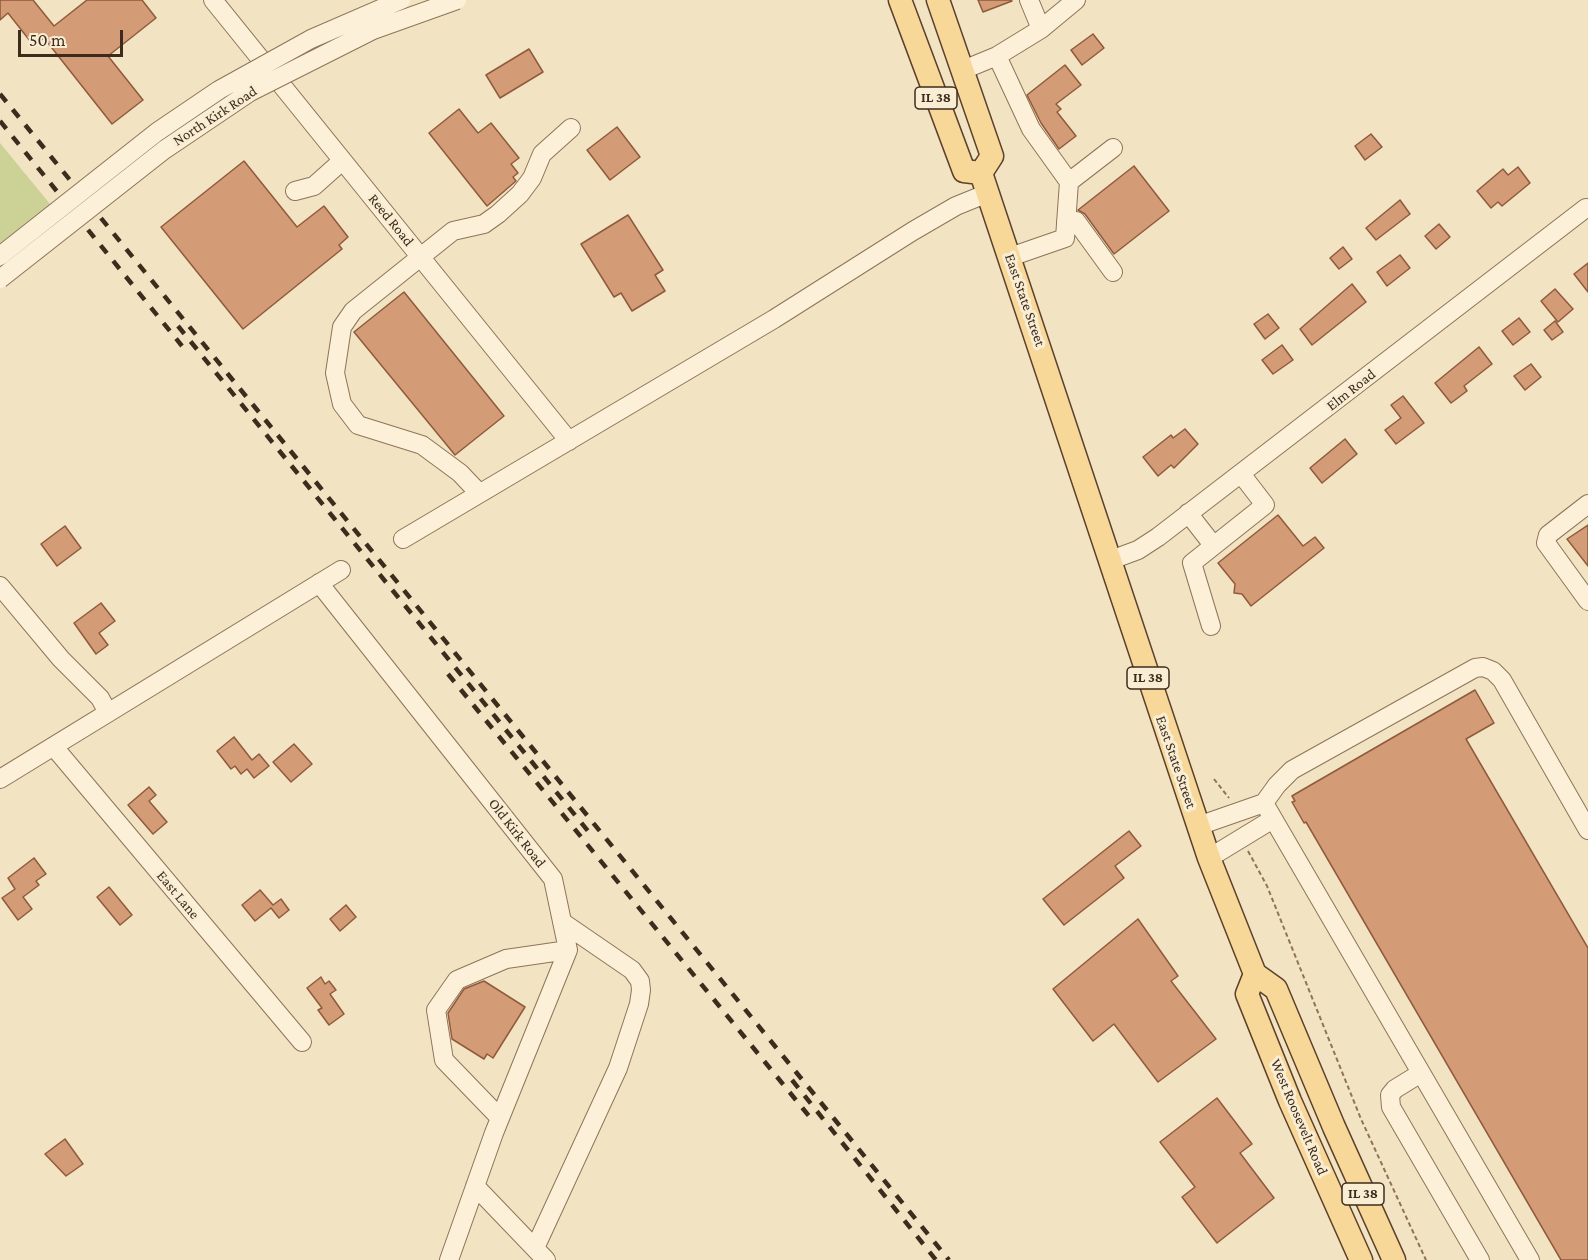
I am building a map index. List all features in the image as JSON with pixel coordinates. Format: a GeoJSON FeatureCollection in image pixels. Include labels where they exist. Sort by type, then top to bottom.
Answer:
{"type":"FeatureCollection","features":[{"type":"Feature","properties":{"kind":"main road","name":"IL 38"},"geometry":{"type":"LineString","coordinates":[[900,0],[964,171],[985,183],[992,156],[938,0]]}},
{"type":"Feature","properties":{"kind":"main road","name":"East State Street"},"geometry":{"type":"LineString","coordinates":[[985,183],[1209,858],[1255,974],[1276,988],[1341,1144],[1394,1260]]}},
{"type":"Feature","properties":{"kind":"main road","name":"West Roosevelt Road"},"geometry":{"type":"LineString","coordinates":[[1255,974],[1247,994],[1290,1101],[1361,1260]]}},
{"type":"Feature","properties":{"kind":"street","name":"Reed Road"},"geometry":{"type":"LineString","coordinates":[[213,0],[569,441]]}},
{"type":"Feature","properties":{"kind":"street","name":"North Kirk Road"},"geometry":{"type":"LineString","coordinates":[[0,256],[157,132],[219,90],[311,39],[401,0]]}},
{"type":"Feature","properties":{"kind":"street","name":"North Kirk Road"},"geometry":{"type":"LineString","coordinates":[[0,279],[171,145],[250,92],[341,45],[423,10],[457,0]]}},
{"type":"Feature","properties":{"kind":"street"},"geometry":{"type":"LineString","coordinates":[[1029,0],[1041,29]]}},
{"type":"Feature","properties":{"kind":"street"},"geometry":{"type":"LineString","coordinates":[[963,70],[997,56],[1041,29],[1076,0]]}},
{"type":"Feature","properties":{"kind":"street"},"geometry":{"type":"LineString","coordinates":[[997,56],[1031,129],[1069,182],[1065,238],[1010,257]]}},
{"type":"Feature","properties":{"kind":"street"},"geometry":{"type":"LineString","coordinates":[[479,493],[460,473],[422,445],[358,425],[342,404],[335,373],[342,327],[353,311],[453,231],[484,224],[498,214],[520,194],[532,178],[542,154],[571,128]]}},
{"type":"Feature","properties":{"kind":"street"},"geometry":{"type":"LineString","coordinates":[[1069,182],[1113,147]]}},
{"type":"Feature","properties":{"kind":"street"},"geometry":{"type":"LineString","coordinates":[[296,191],[314,186],[342,161]]}},
{"type":"Feature","properties":{"kind":"street"},"geometry":{"type":"LineString","coordinates":[[403,539],[774,319],[956,206],[985,183]]}},
{"type":"Feature","properties":{"kind":"street","name":"Elm Road"},"geometry":{"type":"LineString","coordinates":[[1111,560],[1138,550],[1242,474],[1586,208]]}},
{"type":"Feature","properties":{"kind":"street"},"geometry":{"type":"LineString","coordinates":[[1066,221],[1076,221],[1113,272]]}},
{"type":"Feature","properties":{"kind":"street"},"geometry":{"type":"LineString","coordinates":[[1211,626],[1192,563],[1264,505],[1242,474]]}},
{"type":"Feature","properties":{"kind":"street"},"geometry":{"type":"LineString","coordinates":[[1588,504],[1548,535],[1546,543],[1588,600]]}},
{"type":"Feature","properties":{"kind":"street"},"geometry":{"type":"LineString","coordinates":[[1188,513],[1213,545]]}},
{"type":"Feature","properties":{"kind":"street"},"geometry":{"type":"LineString","coordinates":[[0,779],[341,570]]}},
{"type":"Feature","properties":{"kind":"street","name":"Old Kirk Road"},"geometry":{"type":"LineString","coordinates":[[319,583],[553,879],[568,951]]}},
{"type":"Feature","properties":{"kind":"street"},"geometry":{"type":"LineString","coordinates":[[0,586],[61,659],[100,698],[108,713]]}},
{"type":"Feature","properties":{"kind":"street"},"geometry":{"type":"LineString","coordinates":[[1209,858],[1269,811],[1292,770],[1475,668],[1483,667],[1493,671],[1502,680],[1588,830]]}},
{"type":"Feature","properties":{"kind":"street","name":"East Lane"},"geometry":{"type":"LineString","coordinates":[[54,747],[302,1042]]}},
{"type":"Feature","properties":{"kind":"street"},"geometry":{"type":"LineString","coordinates":[[1198,826],[1269,811]]}},
{"type":"Feature","properties":{"kind":"street"},"geometry":{"type":"LineString","coordinates":[[1269,811],[1530,1260]]}},
{"type":"Feature","properties":{"kind":"street"},"geometry":{"type":"LineString","coordinates":[[475,1186],[540,1254],[618,1068],[639,1004],[640,981],[632,970],[562,922]]}},
{"type":"Feature","properties":{"kind":"street"},"geometry":{"type":"LineString","coordinates":[[449,1260],[500,1118],[568,951],[506,959],[456,980],[436,1010],[444,1060],[500,1118]]}},
{"type":"Feature","properties":{"kind":"street"},"geometry":{"type":"LineString","coordinates":[[1421,1073],[1395,1089],[1390,1095],[1391,1107],[1480,1260]]}},
{"type":"Feature","properties":{"kind":"path"},"geometry":{"type":"LineString","coordinates":[[1214,779],[1229,797]]}},
{"type":"Feature","properties":{"kind":"path"},"geometry":{"type":"LineString","coordinates":[[1250,856],[1266,886],[1353,1099],[1426,1260]]}},
{"type":"Feature","properties":{"kind":"green space"},"geometry":{"type":"Polygon","coordinates":[[[0,143],[50,204],[0,243],[0,143]]]}},
{"type":"Feature","properties":{"kind":"building"},"geometry":{"type":"Polygon","coordinates":[[[0,0],[33,0],[54,26],[87,0],[142,0],[156,18],[108,56],[143,100],[112,124],[44,38],[34,46],[8,13],[0,20],[0,0]]]}},
{"type":"Feature","properties":{"kind":"building"},"geometry":{"type":"Polygon","coordinates":[[[978,0],[1011,0],[1012,1],[983,12],[978,0]]]}},
{"type":"Feature","properties":{"kind":"building"},"geometry":{"type":"Polygon","coordinates":[[[1093,34],[1104,48],[1082,65],[1071,50],[1093,34]]]}},
{"type":"Feature","properties":{"kind":"building"},"geometry":{"type":"Polygon","coordinates":[[[529,49],[543,72],[500,98],[486,75],[529,49]]]}},
{"type":"Feature","properties":{"kind":"building"},"geometry":{"type":"Polygon","coordinates":[[[1065,65],[1081,85],[1056,104],[1061,109],[1057,112],[1076,136],[1059,149],[1041,123],[1027,95],[1065,65]]]}},
{"type":"Feature","properties":{"kind":"building"},"geometry":{"type":"Polygon","coordinates":[[[459,109],[478,133],[491,123],[519,158],[511,164],[518,173],[513,177],[516,181],[487,206],[429,133],[459,109]]]}},
{"type":"Feature","properties":{"kind":"building"},"geometry":{"type":"Polygon","coordinates":[[[617,127],[640,157],[610,180],[587,150],[617,127]]]}},
{"type":"Feature","properties":{"kind":"building"},"geometry":{"type":"Polygon","coordinates":[[[1371,134],[1382,147],[1365,160],[1355,146],[1371,134]]]}},
{"type":"Feature","properties":{"kind":"building"},"geometry":{"type":"Polygon","coordinates":[[[244,161],[297,227],[324,206],[348,237],[339,245],[342,249],[243,329],[161,227],[244,161]]]}},
{"type":"Feature","properties":{"kind":"building"},"geometry":{"type":"Polygon","coordinates":[[[1134,166],[1169,211],[1114,254],[1085,214],[1078,210],[1134,166]]]}},
{"type":"Feature","properties":{"kind":"building"},"geometry":{"type":"Polygon","coordinates":[[[1518,167],[1530,183],[1502,206],[1498,202],[1491,208],[1477,191],[1503,169],[1508,175],[1518,167]]]}},
{"type":"Feature","properties":{"kind":"building"},"geometry":{"type":"Polygon","coordinates":[[[1400,200],[1410,214],[1376,240],[1366,228],[1400,200]]]}},
{"type":"Feature","properties":{"kind":"building"},"geometry":{"type":"Polygon","coordinates":[[[628,215],[663,270],[655,275],[665,291],[632,311],[621,293],[614,297],[581,244],[628,215]]]}},
{"type":"Feature","properties":{"kind":"building"},"geometry":{"type":"Polygon","coordinates":[[[1439,224],[1450,237],[1436,249],[1425,236],[1439,224]]]}},
{"type":"Feature","properties":{"kind":"building"},"geometry":{"type":"Polygon","coordinates":[[[1343,247],[1352,259],[1339,269],[1330,258],[1343,247]]]}},
{"type":"Feature","properties":{"kind":"building"},"geometry":{"type":"Polygon","coordinates":[[[1400,255],[1410,268],[1387,286],[1377,272],[1400,255]]]}},
{"type":"Feature","properties":{"kind":"building"},"geometry":{"type":"Polygon","coordinates":[[[1588,263],[1588,292],[1574,274],[1588,263]]]}},
{"type":"Feature","properties":{"kind":"building"},"geometry":{"type":"Polygon","coordinates":[[[1352,284],[1366,302],[1312,345],[1300,329],[1352,284]]]}},
{"type":"Feature","properties":{"kind":"building"},"geometry":{"type":"Polygon","coordinates":[[[1555,289],[1573,309],[1558,322],[1541,301],[1555,289]]]}},
{"type":"Feature","properties":{"kind":"building"},"geometry":{"type":"Polygon","coordinates":[[[404,292],[504,416],[455,455],[354,332],[404,292]]]}},
{"type":"Feature","properties":{"kind":"building"},"geometry":{"type":"Polygon","coordinates":[[[1268,314],[1279,328],[1265,339],[1254,324],[1268,314]]]}},
{"type":"Feature","properties":{"kind":"building"},"geometry":{"type":"Polygon","coordinates":[[[1519,318],[1530,332],[1513,345],[1502,331],[1519,318]]]}},
{"type":"Feature","properties":{"kind":"building"},"geometry":{"type":"Polygon","coordinates":[[[1555,321],[1563,332],[1552,340],[1544,330],[1555,321]]]}},
{"type":"Feature","properties":{"kind":"building"},"geometry":{"type":"Polygon","coordinates":[[[1282,345],[1293,360],[1273,374],[1262,360],[1282,345]]]}},
{"type":"Feature","properties":{"kind":"building"},"geometry":{"type":"Polygon","coordinates":[[[1479,347],[1492,364],[1464,386],[1467,391],[1451,403],[1435,383],[1479,347]]]}},
{"type":"Feature","properties":{"kind":"building"},"geometry":{"type":"Polygon","coordinates":[[[1531,364],[1541,377],[1525,390],[1514,376],[1531,364]]]}},
{"type":"Feature","properties":{"kind":"building"},"geometry":{"type":"Polygon","coordinates":[[[1403,396],[1424,423],[1396,444],[1385,430],[1401,418],[1391,405],[1403,396]]]}},
{"type":"Feature","properties":{"kind":"building"},"geometry":{"type":"Polygon","coordinates":[[[1185,429],[1198,444],[1174,468],[1171,465],[1158,476],[1143,457],[1171,435],[1173,438],[1185,429]]]}},
{"type":"Feature","properties":{"kind":"building"},"geometry":{"type":"Polygon","coordinates":[[[1345,439],[1357,454],[1322,483],[1310,468],[1345,439]]]}},
{"type":"Feature","properties":{"kind":"building"},"geometry":{"type":"Polygon","coordinates":[[[1278,515],[1303,546],[1315,537],[1324,548],[1251,606],[1242,594],[1234,593],[1235,584],[1218,563],[1278,515]]]}},
{"type":"Feature","properties":{"kind":"building"},"geometry":{"type":"Polygon","coordinates":[[[1588,525],[1588,566],[1567,539],[1588,525]]]}},
{"type":"Feature","properties":{"kind":"building"},"geometry":{"type":"Polygon","coordinates":[[[65,526],[81,548],[57,566],[41,544],[65,526]]]}},
{"type":"Feature","properties":{"kind":"building"},"geometry":{"type":"Polygon","coordinates":[[[101,603],[115,621],[99,633],[108,645],[96,654],[74,623],[101,603]]]}},
{"type":"Feature","properties":{"kind":"building"},"geometry":{"type":"Polygon","coordinates":[[[1475,690],[1494,723],[1466,739],[1588,948],[1588,1260],[1561,1260],[1306,822],[1304,823],[1292,802],[1295,801],[1292,796],[1475,690]]]}},
{"type":"Feature","properties":{"kind":"building"},"geometry":{"type":"Polygon","coordinates":[[[234,737],[252,760],[259,754],[269,766],[254,778],[247,769],[241,774],[235,766],[231,769],[217,751],[234,737]]]}},
{"type":"Feature","properties":{"kind":"building"},"geometry":{"type":"Polygon","coordinates":[[[294,744],[312,764],[291,782],[273,762],[294,744]]]}},
{"type":"Feature","properties":{"kind":"building"},"geometry":{"type":"Polygon","coordinates":[[[149,787],[156,795],[149,801],[167,822],[153,834],[128,805],[149,787]]]}},
{"type":"Feature","properties":{"kind":"building"},"geometry":{"type":"Polygon","coordinates":[[[1129,831],[1141,846],[1115,866],[1124,878],[1064,925],[1043,899],[1129,831]]]}},
{"type":"Feature","properties":{"kind":"building"},"geometry":{"type":"Polygon","coordinates":[[[34,858],[46,874],[36,881],[39,885],[23,897],[32,909],[18,920],[2,898],[15,889],[8,878],[34,858]]]}},
{"type":"Feature","properties":{"kind":"building"},"geometry":{"type":"Polygon","coordinates":[[[109,887],[132,915],[120,925],[97,897],[109,887]]]}},
{"type":"Feature","properties":{"kind":"building"},"geometry":{"type":"Polygon","coordinates":[[[260,890],[273,905],[281,899],[289,910],[279,918],[271,908],[255,921],[242,905],[260,890]]]}},
{"type":"Feature","properties":{"kind":"building"},"geometry":{"type":"Polygon","coordinates":[[[346,905],[356,917],[340,931],[330,919],[346,905]]]}},
{"type":"Feature","properties":{"kind":"building"},"geometry":{"type":"Polygon","coordinates":[[[1138,919],[1178,976],[1171,981],[1216,1039],[1158,1082],[1114,1024],[1093,1041],[1053,989],[1138,919]]]}},
{"type":"Feature","properties":{"kind":"building"},"geometry":{"type":"Polygon","coordinates":[[[321,977],[325,984],[329,981],[336,990],[330,994],[344,1014],[329,1025],[318,1010],[322,1008],[307,988],[321,977]]]}},
{"type":"Feature","properties":{"kind":"building"},"geometry":{"type":"Polygon","coordinates":[[[484,981],[525,1007],[493,1058],[487,1054],[484,1059],[452,1039],[448,1013],[464,989],[484,981]]]}},
{"type":"Feature","properties":{"kind":"building"},"geometry":{"type":"Polygon","coordinates":[[[1217,1098],[1252,1144],[1240,1153],[1274,1198],[1217,1243],[1182,1197],[1195,1187],[1160,1142],[1217,1098]]]}},
{"type":"Feature","properties":{"kind":"building"},"geometry":{"type":"Polygon","coordinates":[[[65,1139],[83,1164],[66,1176],[45,1154],[65,1139]]]}},
{"type":"Feature","properties":{"kind":"railway"},"geometry":{"type":"LineString","coordinates":[[0,94],[949,1260]]}},
{"type":"Feature","properties":{"kind":"railway"},"geometry":{"type":"LineString","coordinates":[[0,121],[182,346]]}},
{"type":"Feature","properties":{"kind":"railway"},"geometry":{"type":"LineString","coordinates":[[178,326],[592,836]]}},
{"type":"Feature","properties":{"kind":"railway"},"geometry":{"type":"LineString","coordinates":[[448,674],[809,1116]]}},
{"type":"Feature","properties":{"kind":"railway"},"geometry":{"type":"LineString","coordinates":[[792,1080],[936,1260]]}}]}
